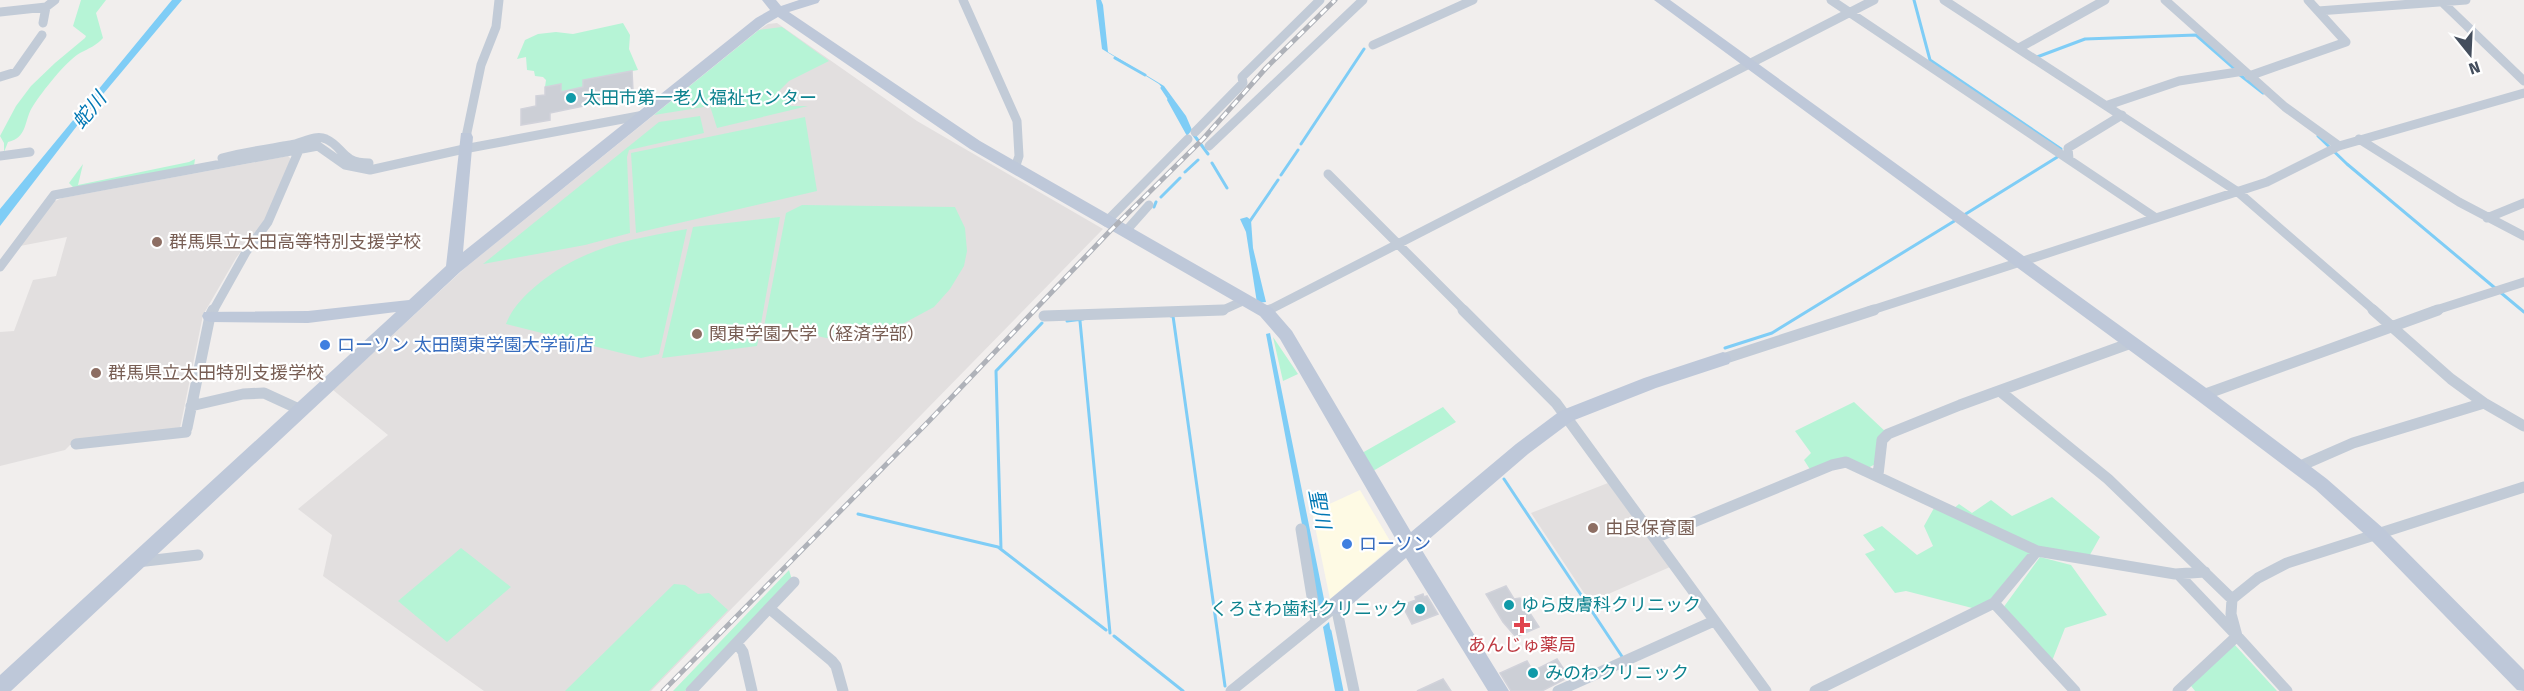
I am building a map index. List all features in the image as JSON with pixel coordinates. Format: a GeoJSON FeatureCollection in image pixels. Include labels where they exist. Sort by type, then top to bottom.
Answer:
{"type":"FeatureCollection","features":[{"type":"Feature","properties":{"kind":"street"},"geometry":{"type":"LineString","coordinates":[[0,12],[46,7],[55,0]]}},
{"type":"Feature","properties":{"kind":"street"},"geometry":{"type":"LineString","coordinates":[[454,268],[465,143],[482,65],[496,27],[499,0]]}},
{"type":"Feature","properties":{"kind":"street"},"geometry":{"type":"LineString","coordinates":[[0,688],[454,268],[745,33],[773,6],[813,0]]}},
{"type":"Feature","properties":{"kind":"street"},"geometry":{"type":"LineString","coordinates":[[963,0],[1017,121],[1019,156],[1015,168]]}},
{"type":"Feature","properties":{"kind":"street"},"geometry":{"type":"LineString","coordinates":[[1106,222],[1243,83],[1242,77],[1320,0]]}},
{"type":"Feature","properties":{"kind":"street"},"geometry":{"type":"LineString","coordinates":[[1209,146],[1363,0]]}},
{"type":"Feature","properties":{"kind":"street"},"geometry":{"type":"LineString","coordinates":[[1373,45],[1473,0]]}},
{"type":"Feature","properties":{"kind":"street"},"geometry":{"type":"LineString","coordinates":[[1661,0],[2204,395],[2298,467],[2378,535],[2524,684]]}},
{"type":"Feature","properties":{"kind":"street"},"geometry":{"type":"LineString","coordinates":[[1831,0],[2156,218]]}},
{"type":"Feature","properties":{"kind":"street"},"geometry":{"type":"LineString","coordinates":[[1266,312],[1874,0]]}},
{"type":"Feature","properties":{"kind":"street"},"geometry":{"type":"LineString","coordinates":[[1944,0],[2238,192],[2451,379],[2484,404],[2524,426]]}},
{"type":"Feature","properties":{"kind":"street"},"geometry":{"type":"LineString","coordinates":[[2019,48],[2105,0]]}},
{"type":"Feature","properties":{"kind":"street"},"geometry":{"type":"LineString","coordinates":[[2165,0],[2285,107],[2339,146]]}},
{"type":"Feature","properties":{"kind":"street"},"geometry":{"type":"LineString","coordinates":[[2108,105],[2179,81],[2247,74],[2346,42],[2308,0]]}},
{"type":"Feature","properties":{"kind":"street"},"geometry":{"type":"LineString","coordinates":[[2318,11],[2466,0]]}},
{"type":"Feature","properties":{"kind":"street"},"geometry":{"type":"LineString","coordinates":[[2440,1],[2524,81]]}},
{"type":"Feature","properties":{"kind":"street"},"geometry":{"type":"LineString","coordinates":[[773,6],[936,121],[1106,222],[1266,312],[1286,335],[1408,544],[1499,691]]}},
{"type":"Feature","properties":{"kind":"street"},"geometry":{"type":"LineString","coordinates":[[44,23],[46,7]]}},
{"type":"Feature","properties":{"kind":"street"},"geometry":{"type":"LineString","coordinates":[[0,77],[16,72],[42,35]]}},
{"type":"Feature","properties":{"kind":"street"},"geometry":{"type":"LineString","coordinates":[[1232,691],[1522,449],[1566,416],[1650,383],[2018,261],[2267,182],[2339,146],[2359,139],[2524,93]]}},
{"type":"Feature","properties":{"kind":"street"},"geometry":{"type":"LineString","coordinates":[[0,267],[54,195],[321,147],[341,165],[356,171],[370,170],[465,143],[644,115]]}},
{"type":"Feature","properties":{"kind":"street"},"geometry":{"type":"LineString","coordinates":[[2069,159],[2068,148],[2122,115]]}},
{"type":"Feature","properties":{"kind":"street"},"geometry":{"type":"LineString","coordinates":[[60,189],[179,168],[262,148],[292,145],[312,138],[326,139],[344,157],[359,164],[382,162],[428,151],[429,153]]}},
{"type":"Feature","properties":{"kind":"street"},"geometry":{"type":"LineString","coordinates":[[2359,139],[2487,218],[2524,236]]}},
{"type":"Feature","properties":{"kind":"street"},"geometry":{"type":"LineString","coordinates":[[76,444],[186,430],[210,316],[246,252],[268,222],[299,150]]}},
{"type":"Feature","properties":{"kind":"street"},"geometry":{"type":"LineString","coordinates":[[0,156],[30,152]]}},
{"type":"Feature","properties":{"kind":"street"},"geometry":{"type":"LineString","coordinates":[[1328,174],[1556,403],[1766,691]]}},
{"type":"Feature","properties":{"kind":"street"},"geometry":{"type":"LineString","coordinates":[[2487,218],[2524,203]]}},
{"type":"Feature","properties":{"kind":"street"},"geometry":{"type":"LineString","coordinates":[[1125,232],[1149,206]]}},
{"type":"Feature","properties":{"kind":"street"},"geometry":{"type":"LineString","coordinates":[[2204,395],[2391,325],[2524,282]]}},
{"type":"Feature","properties":{"kind":"street"},"geometry":{"type":"LineString","coordinates":[[1044,316],[1223,310],[1245,300]]}},
{"type":"Feature","properties":{"kind":"street"},"geometry":{"type":"LineString","coordinates":[[210,316],[308,317],[411,306]]}},
{"type":"Feature","properties":{"kind":"street"},"geometry":{"type":"LineString","coordinates":[[1878,475],[1882,440],[1888,434],[1960,405],[2131,343]]}},
{"type":"Feature","properties":{"kind":"street"},"geometry":{"type":"LineString","coordinates":[[2001,392],[2108,479],[2232,599]]}},
{"type":"Feature","properties":{"kind":"street"},"geometry":{"type":"LineString","coordinates":[[192,406],[243,394],[264,393],[301,410]]}},
{"type":"Feature","properties":{"kind":"street"},"geometry":{"type":"LineString","coordinates":[[2298,467],[2353,443],[2484,404]]}},
{"type":"Feature","properties":{"kind":"street"},"geometry":{"type":"LineString","coordinates":[[1655,538],[1832,465],[1846,462],[2037,550],[2135,569],[2178,574],[2205,572]]}},
{"type":"Feature","properties":{"kind":"street"},"geometry":{"type":"LineString","coordinates":[[2237,636],[2231,614],[2232,599],[2247,583],[2260,574],[2524,487]]}},
{"type":"Feature","properties":{"kind":"street"},"geometry":{"type":"LineString","coordinates":[[1301,529],[1325,614],[1354,691]]}},
{"type":"Feature","properties":{"kind":"street"},"geometry":{"type":"LineString","coordinates":[[1815,691],[1994,603],[2037,550]]}},
{"type":"Feature","properties":{"kind":"street"},"geometry":{"type":"LineString","coordinates":[[136,562],[198,555]]}},
{"type":"Feature","properties":{"kind":"street"},"geometry":{"type":"LineString","coordinates":[[2178,574],[2287,691]]}},
{"type":"Feature","properties":{"kind":"street"},"geometry":{"type":"LineString","coordinates":[[692,691],[794,582]]}},
{"type":"Feature","properties":{"kind":"street"},"geometry":{"type":"LineString","coordinates":[[1994,603],[2075,691]]}},
{"type":"Feature","properties":{"kind":"street"},"geometry":{"type":"LineString","coordinates":[[770,609],[832,661],[836,666],[843,691]]}},
{"type":"Feature","properties":{"kind":"street"},"geometry":{"type":"LineString","coordinates":[[1558,691],[1714,621]]}},
{"type":"Feature","properties":{"kind":"street"},"geometry":{"type":"LineString","coordinates":[[2178,691],[2237,636]]}},
{"type":"Feature","properties":{"kind":"street"},"geometry":{"type":"LineString","coordinates":[[737,643],[743,652],[752,691]]}},
{"type":"Feature","properties":{"kind":"shaded area","name":"関東学園大学（経済学部）"},"geometry":{"type":"Polygon","coordinates":[[[777,23],[917,121],[1103,229],[651,691],[484,691],[323,576],[332,535],[298,509],[388,435],[333,390],[466,267],[759,30],[768,24],[777,23]]]}},
{"type":"Feature","properties":{"kind":"shaded area"},"geometry":{"type":"Polygon","coordinates":[[[288,156],[291,159],[265,220],[236,258],[203,315],[179,433],[70,445],[65,450],[0,466],[0,332],[14,331],[33,280],[56,276],[67,237],[20,246],[53,202],[62,198],[288,156]]]}},
{"type":"Feature","properties":{"kind":"shaded area"},"geometry":{"type":"Polygon","coordinates":[[[1608,483],[1670,567],[1590,602],[1531,513],[1608,483]]]}},
{"type":"Feature","properties":{"kind":"shaded area"},"geometry":{"type":"Polygon","coordinates":[[[1360,490],[1393,546],[1330,599],[1312,512],[1360,490]]]}},
{"type":"Feature","properties":{"kind":"green space"},"geometry":{"type":"Polygon","coordinates":[[[81,0],[106,0],[96,13],[103,38],[74,57],[55,77],[30,111],[19,137],[8,142],[4,152],[4,143],[0,136],[16,106],[31,86],[85,38],[86,36],[73,26],[81,0]]]}},
{"type":"Feature","properties":{"kind":"green space"},"geometry":{"type":"Polygon","coordinates":[[[623,23],[630,35],[629,49],[638,70],[583,80],[583,87],[561,92],[545,87],[546,80],[543,77],[535,76],[534,71],[527,70],[526,57],[517,59],[525,40],[538,34],[556,32],[573,34],[623,23]]]}},
{"type":"Feature","properties":{"kind":"green space"},"geometry":{"type":"Polygon","coordinates":[[[782,27],[829,61],[789,81],[778,92],[791,106],[808,106],[717,128],[710,106],[654,115],[759,30],[782,27]]]}},
{"type":"Feature","properties":{"kind":"green space"},"geometry":{"type":"Polygon","coordinates":[[[700,116],[704,133],[629,150],[627,157],[630,233],[585,245],[483,264],[659,122],[700,116]]]}},
{"type":"Feature","properties":{"kind":"green space"},"geometry":{"type":"Polygon","coordinates":[[[805,117],[817,191],[636,233],[631,153],[805,117]]]}},
{"type":"Feature","properties":{"kind":"green space"},"geometry":{"type":"Polygon","coordinates":[[[195,159],[194,166],[74,188],[69,183],[83,164],[78,185],[195,159]]]}},
{"type":"Feature","properties":{"kind":"green space"},"geometry":{"type":"Polygon","coordinates":[[[802,205],[955,207],[965,228],[967,251],[964,266],[950,289],[934,307],[895,328],[826,338],[788,329],[763,332],[786,213],[802,205]]]}},
{"type":"Feature","properties":{"kind":"green space"},"geometry":{"type":"Polygon","coordinates":[[[780,217],[757,346],[662,358],[693,227],[780,217]]]}},
{"type":"Feature","properties":{"kind":"green space"},"geometry":{"type":"Polygon","coordinates":[[[687,229],[659,354],[641,358],[506,324],[515,308],[528,293],[554,272],[572,262],[608,246],[687,229]]]}},
{"type":"Feature","properties":{"kind":"green space"},"geometry":{"type":"Polygon","coordinates":[[[1273,337],[1298,374],[1283,381],[1273,337]]]}},
{"type":"Feature","properties":{"kind":"green space"},"geometry":{"type":"Polygon","coordinates":[[[1854,402],[1888,434],[1879,462],[1868,468],[1846,462],[1811,471],[1804,460],[1811,453],[1795,431],[1854,402]]]}},
{"type":"Feature","properties":{"kind":"green space"},"geometry":{"type":"Polygon","coordinates":[[[1443,407],[1456,422],[1373,471],[1362,453],[1443,407]]]}},
{"type":"Feature","properties":{"kind":"green space"},"geometry":{"type":"Polygon","coordinates":[[[2052,497],[2100,537],[2087,560],[2037,551],[1980,610],[1906,591],[1895,593],[1865,554],[1875,550],[1863,535],[1882,526],[1917,555],[1933,546],[1924,526],[1934,508],[1952,510],[1959,504],[1972,513],[1991,500],[2012,516],[2052,497]]]}},
{"type":"Feature","properties":{"kind":"green space"},"geometry":{"type":"Polygon","coordinates":[[[461,548],[511,587],[447,642],[398,601],[461,548]]]}},
{"type":"Feature","properties":{"kind":"green space"},"geometry":{"type":"Polygon","coordinates":[[[2040,557],[2071,565],[2107,615],[2065,628],[2052,661],[2003,608],[2040,557]]]}},
{"type":"Feature","properties":{"kind":"green space"},"geometry":{"type":"Polygon","coordinates":[[[789,570],[792,580],[685,691],[673,691],[789,570]]]}},
{"type":"Feature","properties":{"kind":"green space"},"geometry":{"type":"Polygon","coordinates":[[[674,584],[685,585],[698,594],[709,593],[728,610],[649,691],[565,691],[674,584]]]}},
{"type":"Feature","properties":{"kind":"green space"},"geometry":{"type":"Polygon","coordinates":[[[2234,644],[2277,691],[2195,691],[2188,682],[2234,644]]]}},
{"type":"Feature","properties":{"kind":"water","name":"蛇川"},"geometry":{"type":"Polygon","coordinates":[[[172,0],[182,0],[83,118],[0,226],[0,209],[172,0]]]}},
{"type":"Feature","properties":{"kind":"water"},"geometry":{"type":"Polygon","coordinates":[[[1096,0],[1101,0],[1103,5],[1108,52],[1164,86],[1186,116],[1192,130],[1187,136],[1167,100],[1169,96],[1159,84],[1102,49],[1096,0]]]}},
{"type":"Feature","properties":{"kind":"water"},"geometry":{"type":"Polygon","coordinates":[[[1247,217],[1251,220],[1253,248],[1266,302],[1257,303],[1246,232],[1240,219],[1247,217]]]}},
{"type":"Feature","properties":{"kind":"water"},"geometry":{"type":"Polygon","coordinates":[[[1270,333],[1325,604],[1318,609],[1266,334],[1270,333]]]}},
{"type":"Feature","properties":{"kind":"water"},"geometry":{"type":"Polygon","coordinates":[[[1329,622],[1341,691],[1335,691],[1323,627],[1329,622]]]}},
{"type":"Feature","properties":{"kind":"building","name":"太田市第一老人福祉センター"},"geometry":{"type":"Polygon","coordinates":[[[632,71],[633,91],[607,96],[607,99],[590,102],[588,105],[550,113],[550,120],[521,125],[521,109],[536,106],[536,96],[545,95],[545,87],[561,84],[561,92],[583,87],[583,80],[632,71]]]}},
{"type":"Feature","properties":{"kind":"building","name":"ゆら皮膚科クリニック"},"geometry":{"type":"Polygon","coordinates":[[[1506,586],[1514,599],[1520,598],[1539,627],[1516,637],[1503,622],[1486,594],[1506,586]]]}},
{"type":"Feature","properties":{"kind":"building","name":"くろさわ歯科クリニック"},"geometry":{"type":"Polygon","coordinates":[[[1423,594],[1424,597],[1427,596],[1438,614],[1412,624],[1402,605],[1416,600],[1415,597],[1423,594]]]}},
{"type":"Feature","properties":{"kind":"building","name":"みのわクリニック"},"geometry":{"type":"Polygon","coordinates":[[[1557,659],[1569,677],[1542,691],[1511,691],[1500,673],[1527,661],[1533,671],[1557,659]]]}},
{"type":"Feature","properties":{"kind":"building"},"geometry":{"type":"Polygon","coordinates":[[[1443,679],[1451,691],[1417,691],[1443,679]]]}},
{"type":"Feature","properties":{"kind":"waterway"},"geometry":{"type":"LineString","coordinates":[[1914,0],[1930,60],[2061,149],[2059,156],[1964,215]]}},
{"type":"Feature","properties":{"kind":"waterway"},"geometry":{"type":"LineString","coordinates":[[2037,57],[2085,39],[2196,35],[2236,70]]}},
{"type":"Feature","properties":{"kind":"waterway"},"geometry":{"type":"LineString","coordinates":[[1301,144],[1364,49]]}},
{"type":"Feature","properties":{"kind":"waterway","name":"聖川"},"geometry":{"type":"LineString","coordinates":[[1115,58],[1145,75]]}},
{"type":"Feature","properties":{"kind":"waterway"},"geometry":{"type":"LineString","coordinates":[[2240,75],[2263,93]]}},
{"type":"Feature","properties":{"kind":"waterway","name":"聖川"},"geometry":{"type":"LineString","coordinates":[[1162,88],[1170,100]]}},
{"type":"Feature","properties":{"kind":"waterway","name":"聖川"},"geometry":{"type":"LineString","coordinates":[[1194,135],[1208,154]]}},
{"type":"Feature","properties":{"kind":"waterway"},"geometry":{"type":"LineString","coordinates":[[2318,136],[2347,164],[2495,288]]}},
{"type":"Feature","properties":{"kind":"waterway"},"geometry":{"type":"LineString","coordinates":[[1281,175],[1298,150]]}},
{"type":"Feature","properties":{"kind":"waterway"},"geometry":{"type":"LineString","coordinates":[[1185,172],[1198,160]]}},
{"type":"Feature","properties":{"kind":"waterway","name":"聖川"},"geometry":{"type":"LineString","coordinates":[[1212,163],[1227,188]]}},
{"type":"Feature","properties":{"kind":"waterway"},"geometry":{"type":"LineString","coordinates":[[1161,197],[1180,178]]}},
{"type":"Feature","properties":{"kind":"waterway"},"geometry":{"type":"LineString","coordinates":[[1250,221],[1278,180]]}},
{"type":"Feature","properties":{"kind":"waterway"},"geometry":{"type":"LineString","coordinates":[[1154,207],[1156,202]]}},
{"type":"Feature","properties":{"kind":"waterway"},"geometry":{"type":"LineString","coordinates":[[1725,348],[1772,333],[1956,220]]}},
{"type":"Feature","properties":{"kind":"waterway"},"geometry":{"type":"LineString","coordinates":[[2500,292],[2524,312]]}},
{"type":"Feature","properties":{"kind":"waterway"},"geometry":{"type":"LineString","coordinates":[[1171,316],[1173,316],[1225,686]]}},
{"type":"Feature","properties":{"kind":"waterway"},"geometry":{"type":"LineString","coordinates":[[1067,321],[1083,319]]}},
{"type":"Feature","properties":{"kind":"waterway"},"geometry":{"type":"LineString","coordinates":[[1080,321],[1110,633]]}},
{"type":"Feature","properties":{"kind":"waterway"},"geometry":{"type":"LineString","coordinates":[[1001,549],[996,371],[1042,323]]}},
{"type":"Feature","properties":{"kind":"waterway"},"geometry":{"type":"LineString","coordinates":[[1504,479],[1623,658]]}},
{"type":"Feature","properties":{"kind":"waterway"},"geometry":{"type":"LineString","coordinates":[[858,514],[998,547],[1106,630]]}},
{"type":"Feature","properties":{"kind":"waterway","name":"聖川"},"geometry":{"type":"LineString","coordinates":[[1330,631],[1342,691]]}},
{"type":"Feature","properties":{"kind":"waterway"},"geometry":{"type":"LineString","coordinates":[[1114,636],[1183,691]]}},
{"type":"Feature","properties":{"kind":"railway"},"geometry":{"type":"LineString","coordinates":[[663,691],[929,421],[1110,231],[1203,139],[1266,68],[1335,0]]}},
{"type":"Feature","properties":{"kind":"place","name":"太田市第一老人福祉センター"},"geometry":{"type":"Point","coordinates":[571,98]}},
{"type":"Feature","properties":{"kind":"place","name":"群馬県立太田高等特別支援学校"},"geometry":{"type":"Point","coordinates":[157,242]}},
{"type":"Feature","properties":{"kind":"place","name":"関東学園大学（経済学部）"},"geometry":{"type":"Point","coordinates":[697,334]}},
{"type":"Feature","properties":{"kind":"place","name":"ローソン 太田関東学園大学前店"},"geometry":{"type":"Point","coordinates":[325,345]}},
{"type":"Feature","properties":{"kind":"place","name":"群馬県立太田特別支援学校"},"geometry":{"type":"Point","coordinates":[96,373]}},
{"type":"Feature","properties":{"kind":"place","name":"由良保育園"},"geometry":{"type":"Point","coordinates":[1593,528]}},
{"type":"Feature","properties":{"kind":"place","name":"ローソン"},"geometry":{"type":"Point","coordinates":[1347,544]}},
{"type":"Feature","properties":{"kind":"place","name":"ゆら皮膚科クリニック"},"geometry":{"type":"Point","coordinates":[1509,605]}},
{"type":"Feature","properties":{"kind":"place","name":"くろさわ歯科クリニック"},"geometry":{"type":"Point","coordinates":[1420,609]}},
{"type":"Feature","properties":{"kind":"place","name":"あんじゅ薬局"},"geometry":{"type":"Point","coordinates":[1522,625]}},
{"type":"Feature","properties":{"kind":"place","name":"みのわクリニック"},"geometry":{"type":"Point","coordinates":[1533,673]}}]}
